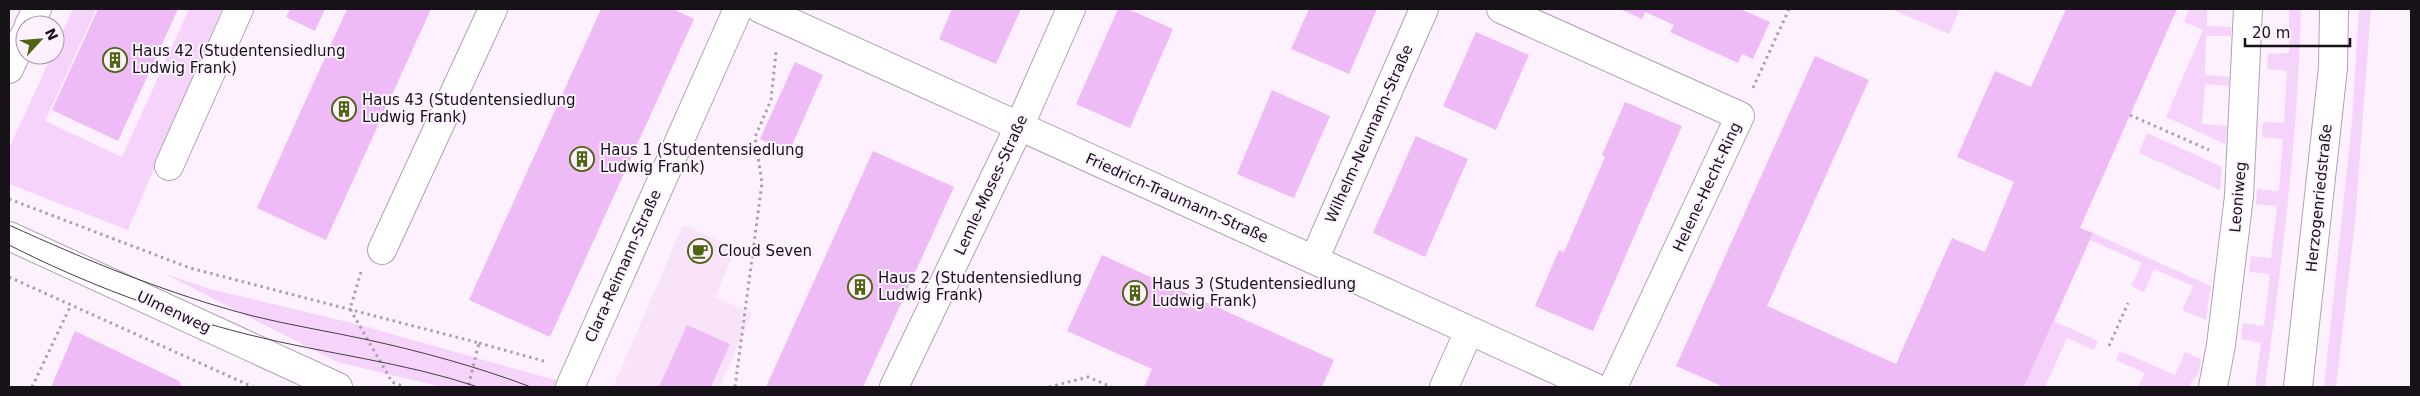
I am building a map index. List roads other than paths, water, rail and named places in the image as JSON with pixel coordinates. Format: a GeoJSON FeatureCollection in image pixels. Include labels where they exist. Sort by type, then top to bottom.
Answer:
{"type":"FeatureCollection","features":[{"type":"Feature","properties":{"kind":"street"},"geometry":{"type":"LineString","coordinates":[[169,166],[239,9]]}},
{"type":"Feature","properties":{"kind":"street"},"geometry":{"type":"LineString","coordinates":[[382,250],[493,9]]}},
{"type":"Feature","properties":{"kind":"street","name":"Clara-Reimann-Straße"},"geometry":{"type":"LineString","coordinates":[[573,379],[738,9]]}},
{"type":"Feature","properties":{"kind":"street","name":"Lemle-Moses-Straße"},"geometry":{"type":"LineString","coordinates":[[894,387],[1019,127],[1071,9]]}},
{"type":"Feature","properties":{"kind":"street","name":"Wilhelm-Neumann-Straße"},"geometry":{"type":"LineString","coordinates":[[1314,260],[1424,9]]}},
{"type":"Feature","properties":{"kind":"street","name":"Helene-Hecht-Ring"},"geometry":{"type":"LineString","coordinates":[[1500,9],[1740,116],[1614,387]]}},
{"type":"Feature","properties":{"kind":"street","name":"Leoniweg"},"geometry":{"type":"LineString","coordinates":[[2212,386],[2222,336],[2241,165],[2248,9]]}},
{"type":"Feature","properties":{"kind":"street","name":"Herzogenriedstraße"},"geometry":{"type":"LineString","coordinates":[[2298,387],[2333,68],[2334,9]]}},
{"type":"Feature","properties":{"kind":"street","name":"Friedrich-Traumann-Straße"},"geometry":{"type":"LineString","coordinates":[[771,14],[1594,387]]}},
{"type":"Feature","properties":{"kind":"street"},"geometry":{"type":"LineString","coordinates":[[9,69],[15,56]]}},
{"type":"Feature","properties":{"kind":"street","name":"Ulmenweg"},"geometry":{"type":"LineString","coordinates":[[9,236],[330,386]]}},
{"type":"Feature","properties":{"kind":"street"},"geometry":{"type":"LineString","coordinates":[[1444,387],[1469,331]]}},
{"type":"Feature","properties":{"kind":"tram line"},"geometry":{"type":"LineString","coordinates":[[9,225],[99,264],[190,298],[267,319],[427,354],[470,366],[531,387]]}},
{"type":"Feature","properties":{"kind":"tram line"},"geometry":{"type":"LineString","coordinates":[[9,245],[67,273],[127,297],[188,318],[279,342],[422,371],[478,387]]}},
{"type":"Feature","properties":{"kind":"place","name":"Haus 42 (Studentensiedlung Ludwig Frank)"},"geometry":{"type":"Point","coordinates":[115,60]}},
{"type":"Feature","properties":{"kind":"place","name":"Haus 43 (Studentensiedlung Ludwig Frank)"},"geometry":{"type":"Point","coordinates":[344,109]}},
{"type":"Feature","properties":{"kind":"place","name":"Haus 1 (Studentensiedlung Ludwig Frank)"},"geometry":{"type":"Point","coordinates":[582,159]}},
{"type":"Feature","properties":{"kind":"place","name":"Cloud Seven"},"geometry":{"type":"Point","coordinates":[700,251]}},
{"type":"Feature","properties":{"kind":"place","name":"Haus 2 (Studentensiedlung Ludwig Frank)"},"geometry":{"type":"Point","coordinates":[860,287]}},
{"type":"Feature","properties":{"kind":"place","name":"Haus 3 (Studentensiedlung Ludwig Frank)"},"geometry":{"type":"Point","coordinates":[1135,293]}}]}
